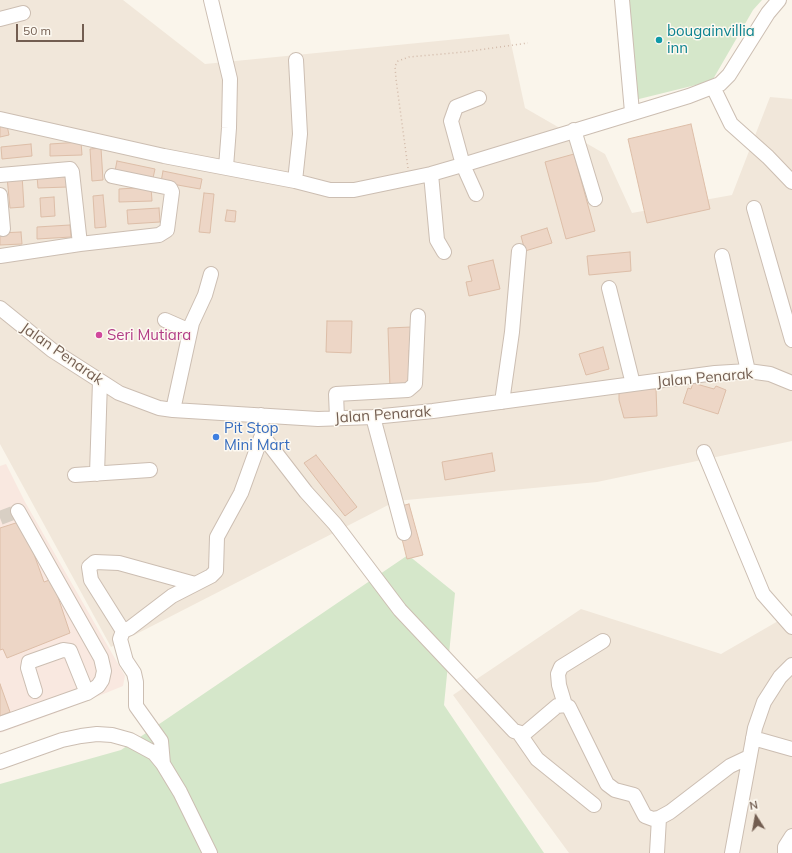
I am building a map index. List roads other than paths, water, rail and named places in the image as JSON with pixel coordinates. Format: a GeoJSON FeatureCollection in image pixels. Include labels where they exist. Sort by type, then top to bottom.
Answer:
{"type":"FeatureCollection","features":[{"type":"Feature","properties":{"kind":"street"},"geometry":{"type":"LineString","coordinates":[[211,0],[230,79],[229,128],[226,167]]}},
{"type":"Feature","properties":{"kind":"street"},"geometry":{"type":"LineString","coordinates":[[622,0],[632,112]]}},
{"type":"Feature","properties":{"kind":"street"},"geometry":{"type":"LineString","coordinates":[[0,119],[164,156],[295,181],[330,190],[343,191],[431,174],[463,165],[632,112],[689,96],[720,84],[729,75],[768,13],[779,0]]}},
{"type":"Feature","properties":{"kind":"street"},"geometry":{"type":"LineString","coordinates":[[0,19],[23,13]]}},
{"type":"Feature","properties":{"kind":"street"},"geometry":{"type":"LineString","coordinates":[[295,181],[300,134],[296,60]]}},
{"type":"Feature","properties":{"kind":"street"},"geometry":{"type":"LineString","coordinates":[[713,87],[731,124],[768,157],[792,182]]}},
{"type":"Feature","properties":{"kind":"street"},"geometry":{"type":"LineString","coordinates":[[476,194],[463,165],[451,121],[456,108],[479,98]]}},
{"type":"Feature","properties":{"kind":"street"},"geometry":{"type":"LineString","coordinates":[[574,130],[595,199]]}},
{"type":"Feature","properties":{"kind":"street"},"geometry":{"type":"LineString","coordinates":[[0,175],[70,170],[72,172],[80,244]]}},
{"type":"Feature","properties":{"kind":"street"},"geometry":{"type":"LineString","coordinates":[[431,174],[437,240],[444,252]]}},
{"type":"Feature","properties":{"kind":"street"},"geometry":{"type":"LineString","coordinates":[[0,256],[159,234],[167,230],[172,192],[170,188],[112,176]]}},
{"type":"Feature","properties":{"kind":"street"},"geometry":{"type":"LineString","coordinates":[[0,195],[3,229]]}},
{"type":"Feature","properties":{"kind":"street"},"geometry":{"type":"LineString","coordinates":[[754,208],[792,340]]}},
{"type":"Feature","properties":{"kind":"street"},"geometry":{"type":"LineString","coordinates":[[502,402],[512,332],[519,251]]}},
{"type":"Feature","properties":{"kind":"street"},"geometry":{"type":"LineString","coordinates":[[722,256],[748,371]]}},
{"type":"Feature","properties":{"kind":"street"},"geometry":{"type":"LineString","coordinates":[[173,410],[190,331],[206,295],[211,274]]}},
{"type":"Feature","properties":{"kind":"street"},"geometry":{"type":"LineString","coordinates":[[609,288],[633,384]]}},
{"type":"Feature","properties":{"kind":"street","name":"Jalan Penarak"},"geometry":{"type":"LineString","coordinates":[[0,308],[52,350],[119,393],[143,403],[159,408],[173,410],[318,419],[373,417],[748,371],[770,374],[792,383]]}},
{"type":"Feature","properties":{"kind":"street"},"geometry":{"type":"LineString","coordinates":[[337,418],[336,394],[408,390],[415,384],[418,316]]}},
{"type":"Feature","properties":{"kind":"street"},"geometry":{"type":"LineString","coordinates":[[165,320],[190,331]]}},
{"type":"Feature","properties":{"kind":"street"},"geometry":{"type":"LineString","coordinates":[[97,474],[100,381]]}},
{"type":"Feature","properties":{"kind":"street"},"geometry":{"type":"LineString","coordinates":[[163,764],[161,741],[136,706],[136,682],[134,673],[121,651],[120,640],[123,631],[130,628],[172,596],[211,576],[216,571],[217,537],[241,493],[262,435],[261,415]]}},
{"type":"Feature","properties":{"kind":"street"},"geometry":{"type":"LineString","coordinates":[[373,417],[404,533]]}},
{"type":"Feature","properties":{"kind":"street"},"geometry":{"type":"LineString","coordinates":[[262,435],[306,492],[335,524],[400,610],[514,731],[524,734],[557,706],[565,705]]}},
{"type":"Feature","properties":{"kind":"street"},"geometry":{"type":"LineString","coordinates":[[704,452],[763,594],[792,627]]}},
{"type":"Feature","properties":{"kind":"street"},"geometry":{"type":"LineString","coordinates":[[74,475],[150,470]]}},
{"type":"Feature","properties":{"kind":"street"},"geometry":{"type":"LineString","coordinates":[[0,724],[87,693],[98,686],[102,680],[104,671],[100,658],[18,512]]}},
{"type":"Feature","properties":{"kind":"street"},"geometry":{"type":"LineString","coordinates":[[123,631],[91,580],[89,567],[95,562],[119,563],[195,584]]}},
{"type":"Feature","properties":{"kind":"street"},"geometry":{"type":"LineString","coordinates":[[603,641],[562,667],[558,674],[559,685],[565,705],[569,707],[572,712],[607,784],[615,790],[634,795],[645,816],[659,818],[670,812],[730,766],[749,757]]}},
{"type":"Feature","properties":{"kind":"street"},"geometry":{"type":"LineString","coordinates":[[35,691],[28,668],[29,662],[63,650],[70,651],[87,693]]}},
{"type":"Feature","properties":{"kind":"street"},"geometry":{"type":"LineString","coordinates":[[732,853],[753,738],[764,702],[780,677],[792,665]]}},
{"type":"Feature","properties":{"kind":"street"},"geometry":{"type":"LineString","coordinates":[[519,733],[537,759],[594,805]]}},
{"type":"Feature","properties":{"kind":"street"},"geometry":{"type":"LineString","coordinates":[[0,762],[62,740],[97,734],[112,735],[142,745],[154,753],[163,764],[180,792],[210,853]]}},
{"type":"Feature","properties":{"kind":"street"},"geometry":{"type":"LineString","coordinates":[[753,738],[792,749]]}},
{"type":"Feature","properties":{"kind":"street"},"geometry":{"type":"LineString","coordinates":[[657,853],[659,818]]}},
{"type":"Feature","properties":{"kind":"street"},"geometry":{"type":"LineString","coordinates":[[785,853],[784,847],[792,836]]}},
{"type":"Feature","properties":{"kind":"tunnel"},"geometry":{"type":"LineString","coordinates":[[0,518],[18,511]]}},
{"type":"Feature","properties":{"kind":"place","name":"bougainvillia inn"},"geometry":{"type":"Point","coordinates":[659,40]}},
{"type":"Feature","properties":{"kind":"place","name":"Seri Mutiara"},"geometry":{"type":"Point","coordinates":[99,335]}},
{"type":"Feature","properties":{"kind":"place","name":"Pit Stop Mini Mart"},"geometry":{"type":"Point","coordinates":[216,437]}}]}
